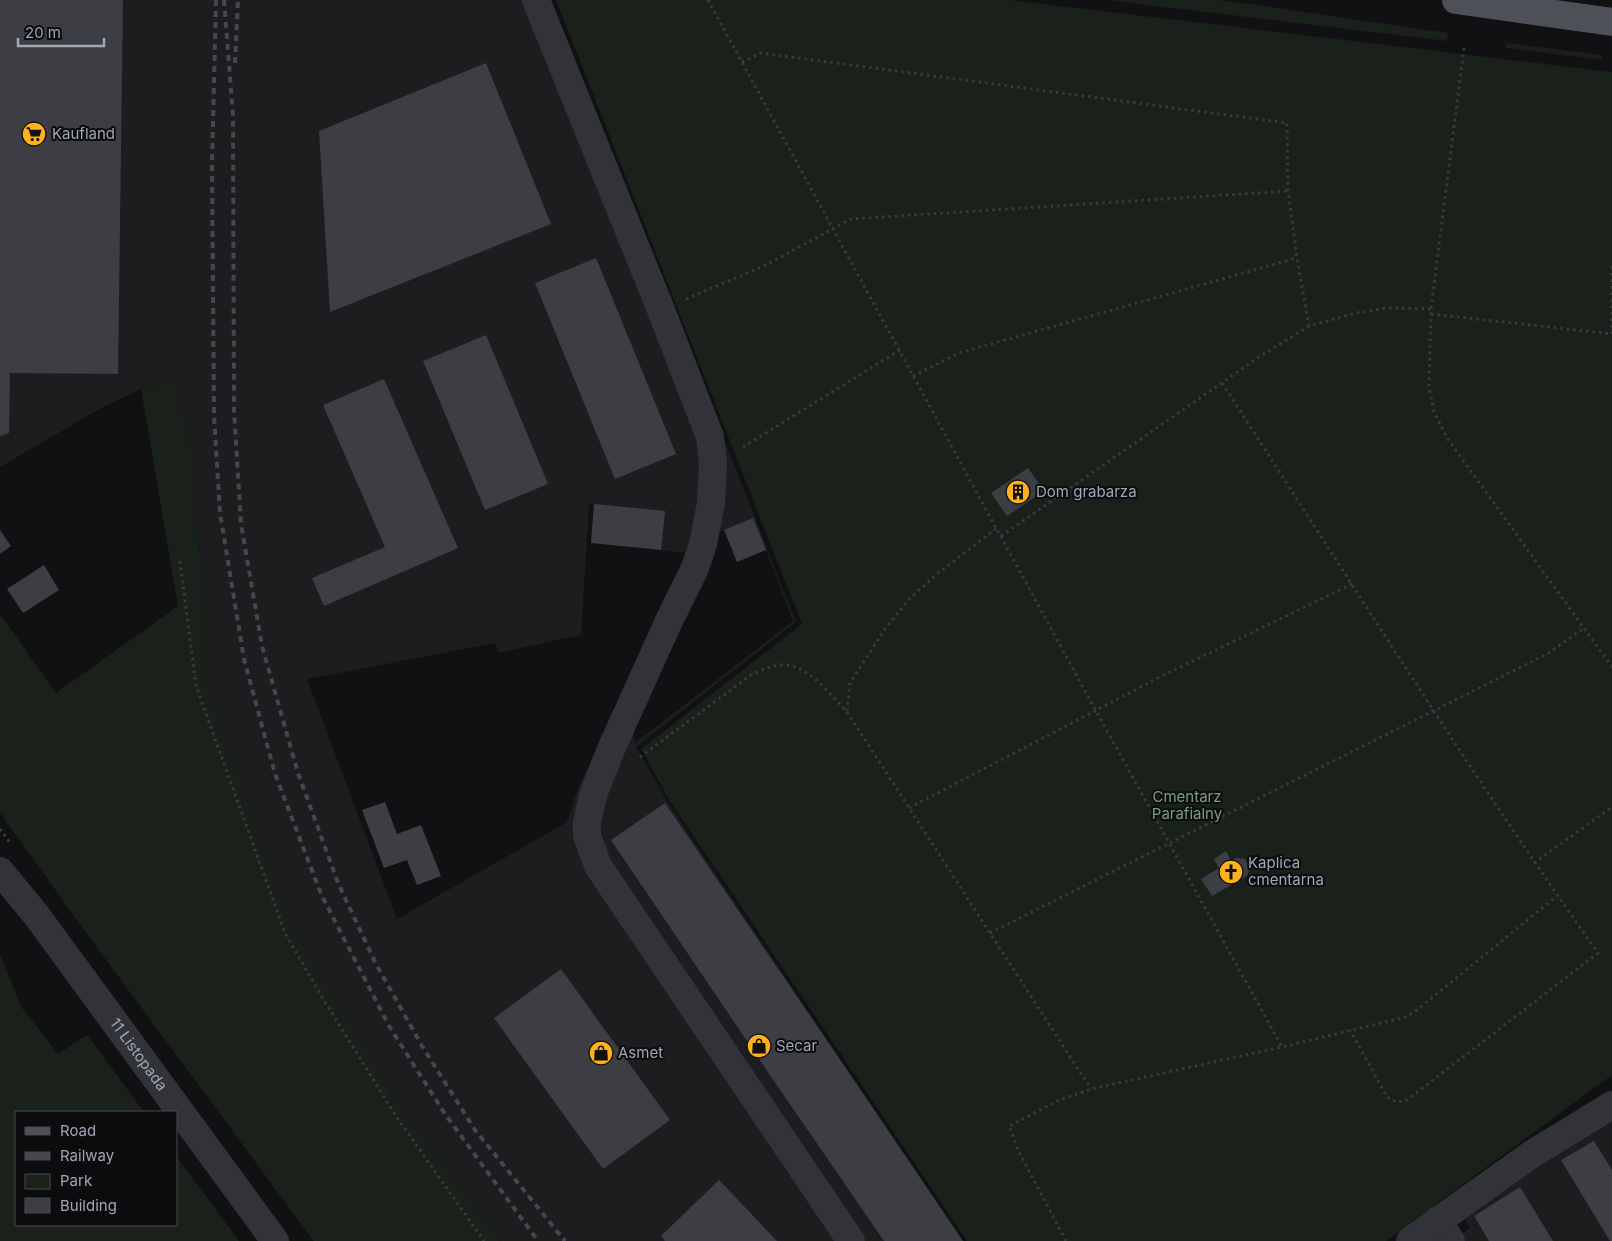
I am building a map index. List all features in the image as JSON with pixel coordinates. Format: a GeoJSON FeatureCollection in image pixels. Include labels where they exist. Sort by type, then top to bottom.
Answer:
{"type":"FeatureCollection","features":[{"type":"Feature","properties":{"kind":"main road"},"geometry":{"type":"LineString","coordinates":[[1456,0],[1612,22]]}},
{"type":"Feature","properties":{"kind":"street"},"geometry":{"type":"LineString","coordinates":[[536,0],[710,437],[713,463],[712,503],[704,544],[695,568],[612,747],[593,794],[587,822],[587,836],[598,866],[851,1241]]}},
{"type":"Feature","properties":{"kind":"street","name":"11 Listopada"},"geometry":{"type":"LineString","coordinates":[[0,871],[37,916],[275,1241]]}},
{"type":"Feature","properties":{"kind":"street"},"geometry":{"type":"LineString","coordinates":[[1410,1241],[1445,1230],[1532,1154],[1612,1105]]}},
{"type":"Feature","properties":{"kind":"path"},"geometry":{"type":"LineString","coordinates":[[708,0],[1096,711],[1282,1046]]}},
{"type":"Feature","properties":{"kind":"path"},"geometry":{"type":"LineString","coordinates":[[1464,48],[1431,311],[1429,386],[1434,412],[1447,438],[1612,667]]}},
{"type":"Feature","properties":{"kind":"path"},"geometry":{"type":"LineString","coordinates":[[742,62],[762,53],[1287,123],[1288,191],[1309,326]]}},
{"type":"Feature","properties":{"kind":"path"},"geometry":{"type":"LineString","coordinates":[[661,310],[766,265],[851,219],[1288,191]]}},
{"type":"Feature","properties":{"kind":"path"},"geometry":{"type":"LineString","coordinates":[[913,376],[960,353],[1297,258]]}},
{"type":"Feature","properties":{"kind":"path"},"geometry":{"type":"LineString","coordinates":[[1001,536],[1259,357],[1309,326],[1356,313],[1387,308],[1431,311],[1612,334],[1612,264]]}},
{"type":"Feature","properties":{"kind":"path"},"geometry":{"type":"LineString","coordinates":[[743,447],[900,350]]}},
{"type":"Feature","properties":{"kind":"path"},"geometry":{"type":"LineString","coordinates":[[1222,383],[1434,712],[1534,862],[1598,953],[1408,1100],[1396,1102],[1387,1097],[1350,1030]]}},
{"type":"Feature","properties":{"kind":"path"},"geometry":{"type":"LineString","coordinates":[[847,712],[850,683],[885,629],[908,600],[937,574],[997,528]]}},
{"type":"Feature","properties":{"kind":"path"},"geometry":{"type":"LineString","coordinates":[[180,561],[196,686],[285,933],[323,1000],[396,1116],[484,1241]]}},
{"type":"Feature","properties":{"kind":"path"},"geometry":{"type":"LineString","coordinates":[[910,808],[1160,677],[1352,584]]}},
{"type":"Feature","properties":{"kind":"path"},"geometry":{"type":"LineString","coordinates":[[990,934],[1547,654],[1584,628]]}},
{"type":"Feature","properties":{"kind":"path"},"geometry":{"type":"LineString","coordinates":[[612,747],[636,759],[751,675],[764,669],[778,666],[792,666],[806,674],[820,684],[847,712],[1091,1089]]}},
{"type":"Feature","properties":{"kind":"path"},"geometry":{"type":"LineString","coordinates":[[1534,862],[1612,807]]}},
{"type":"Feature","properties":{"kind":"path"},"geometry":{"type":"LineString","coordinates":[[1066,1241],[1019,1152],[1009,1126],[1057,1101],[1091,1089],[1406,1016],[1417,1010],[1558,896]]}},
{"type":"Feature","properties":{"kind":"shaded area"},"geometry":{"type":"Polygon","coordinates":[[[0,0],[551,0],[796,622],[636,747],[669,804],[962,1241],[500,1241],[402,1111],[286,920],[208,687],[194,461],[175,380],[141,389],[96,411],[0,467],[0,0]],[[594,504],[589,505],[581,635],[498,653],[496,643],[307,679],[397,919],[567,822],[577,791],[686,553],[661,550],[594,504]],[[725,530],[719,532],[633,731],[635,743],[793,621],[766,550],[737,562],[725,530]]]}},
{"type":"Feature","properties":{"kind":"shaded area"},"geometry":{"type":"Polygon","coordinates":[[[1612,1122],[1612,1241],[1451,1241],[1470,1228],[1464,1217],[1581,1136],[1612,1122]]]}},
{"type":"Feature","properties":{"kind":"green space","name":"Cmentarz Parafialny"},"geometry":{"type":"Polygon","coordinates":[[[556,0],[1010,0],[1612,72],[1612,1075],[1386,1241],[967,1241],[670,801],[641,749],[802,624],[556,0]]]}},
{"type":"Feature","properties":{"kind":"green space"},"geometry":{"type":"Polygon","coordinates":[[[1107,0],[1219,0],[1448,33],[1447,41],[1107,0]]]}},
{"type":"Feature","properties":{"kind":"green space"},"geometry":{"type":"Polygon","coordinates":[[[1506,43],[1602,55],[1602,60],[1506,48],[1506,43]]]}},
{"type":"Feature","properties":{"kind":"green space"},"geometry":{"type":"Polygon","coordinates":[[[175,380],[194,461],[208,687],[286,919],[402,1111],[500,1241],[314,1241],[0,813],[0,614],[56,693],[178,606],[141,389],[175,380]]]}},
{"type":"Feature","properties":{"kind":"green space"},"geometry":{"type":"Polygon","coordinates":[[[0,955],[22,1008],[58,1054],[87,1035],[143,1111],[15,1111],[15,1226],[178,1226],[178,1159],[239,1241],[0,1241],[0,955]]]}},
{"type":"Feature","properties":{"kind":"building"},"geometry":{"type":"Polygon","coordinates":[[[0,0],[123,0],[118,374],[10,373],[9,433],[0,436],[0,0]]]}},
{"type":"Feature","properties":{"kind":"building"},"geometry":{"type":"Polygon","coordinates":[[[486,63],[551,224],[330,312],[319,131],[486,63]]]}},
{"type":"Feature","properties":{"kind":"building"},"geometry":{"type":"Polygon","coordinates":[[[596,258],[676,454],[615,479],[535,283],[596,258]]]}},
{"type":"Feature","properties":{"kind":"building"},"geometry":{"type":"Polygon","coordinates":[[[486,335],[548,484],[485,510],[423,361],[486,335]]]}},
{"type":"Feature","properties":{"kind":"building"},"geometry":{"type":"Polygon","coordinates":[[[384,379],[458,548],[324,606],[312,578],[385,547],[323,405],[384,379]]]}},
{"type":"Feature","properties":{"kind":"building","name":"Dom grabarza"},"geometry":{"type":"Polygon","coordinates":[[[1028,468],[1044,491],[1007,516],[991,493],[1028,468]]]}},
{"type":"Feature","properties":{"kind":"building"},"geometry":{"type":"Polygon","coordinates":[[[594,504],[665,511],[661,550],[591,543],[594,504]]]}},
{"type":"Feature","properties":{"kind":"building"},"geometry":{"type":"Polygon","coordinates":[[[753,518],[766,550],[737,562],[724,530],[753,518]]]}},
{"type":"Feature","properties":{"kind":"building"},"geometry":{"type":"Polygon","coordinates":[[[0,530],[11,546],[0,554],[0,530]]]}},
{"type":"Feature","properties":{"kind":"building"},"geometry":{"type":"Polygon","coordinates":[[[44,565],[59,590],[23,613],[7,589],[44,565]]]}},
{"type":"Feature","properties":{"kind":"building"},"geometry":{"type":"Polygon","coordinates":[[[385,802],[397,834],[421,825],[441,876],[417,885],[407,860],[384,868],[362,810],[385,802]]]}},
{"type":"Feature","properties":{"kind":"building"},"geometry":{"type":"Polygon","coordinates":[[[665,803],[963,1241],[884,1241],[774,1081],[611,840],[665,803]]]}},
{"type":"Feature","properties":{"kind":"building","name":"Kaplica cmentarna"},"geometry":{"type":"Polygon","coordinates":[[[1226,851],[1231,861],[1236,858],[1245,859],[1250,868],[1247,876],[1212,896],[1201,879],[1219,868],[1214,859],[1226,851]]]}},
{"type":"Feature","properties":{"kind":"building"},"geometry":{"type":"Polygon","coordinates":[[[561,969],[670,1120],[603,1169],[494,1018],[561,969]]]}},
{"type":"Feature","properties":{"kind":"building"},"geometry":{"type":"Polygon","coordinates":[[[1594,1141],[1612,1170],[1612,1241],[1610,1241],[1561,1160],[1594,1141]]]}},
{"type":"Feature","properties":{"kind":"building"},"geometry":{"type":"Polygon","coordinates":[[[719,1180],[777,1241],[665,1241],[661,1236],[719,1180]]]}},
{"type":"Feature","properties":{"kind":"building"},"geometry":{"type":"Polygon","coordinates":[[[1520,1187],[1553,1241],[1489,1241],[1474,1216],[1520,1187]]]}},
{"type":"Feature","properties":{"kind":"railway"},"geometry":{"type":"LineString","coordinates":[[216,0],[212,164],[214,416],[220,513],[244,659],[275,774],[321,894],[389,1026],[445,1114],[538,1241]]}},
{"type":"Feature","properties":{"kind":"railway"},"geometry":{"type":"LineString","coordinates":[[224,0],[233,115],[234,411],[241,524],[262,646],[298,773],[338,883],[375,962],[422,1046],[475,1130],[565,1241]]}},
{"type":"Feature","properties":{"kind":"railway"},"geometry":{"type":"LineString","coordinates":[[235,63],[238,0]]}},
{"type":"Feature","properties":{"kind":"place","name":"Kaufland"},"geometry":{"type":"Point","coordinates":[34,134]}},
{"type":"Feature","properties":{"kind":"place","name":"Dom grabarza"},"geometry":{"type":"Point","coordinates":[1018,492]}},
{"type":"Feature","properties":{"kind":"place","name":"Kaplica cmentarna"},"geometry":{"type":"Point","coordinates":[1231,872]}},
{"type":"Feature","properties":{"kind":"place","name":"Secar"},"geometry":{"type":"Point","coordinates":[759,1046]}},
{"type":"Feature","properties":{"kind":"place","name":"Asmet"},"geometry":{"type":"Point","coordinates":[601,1053]}}]}
